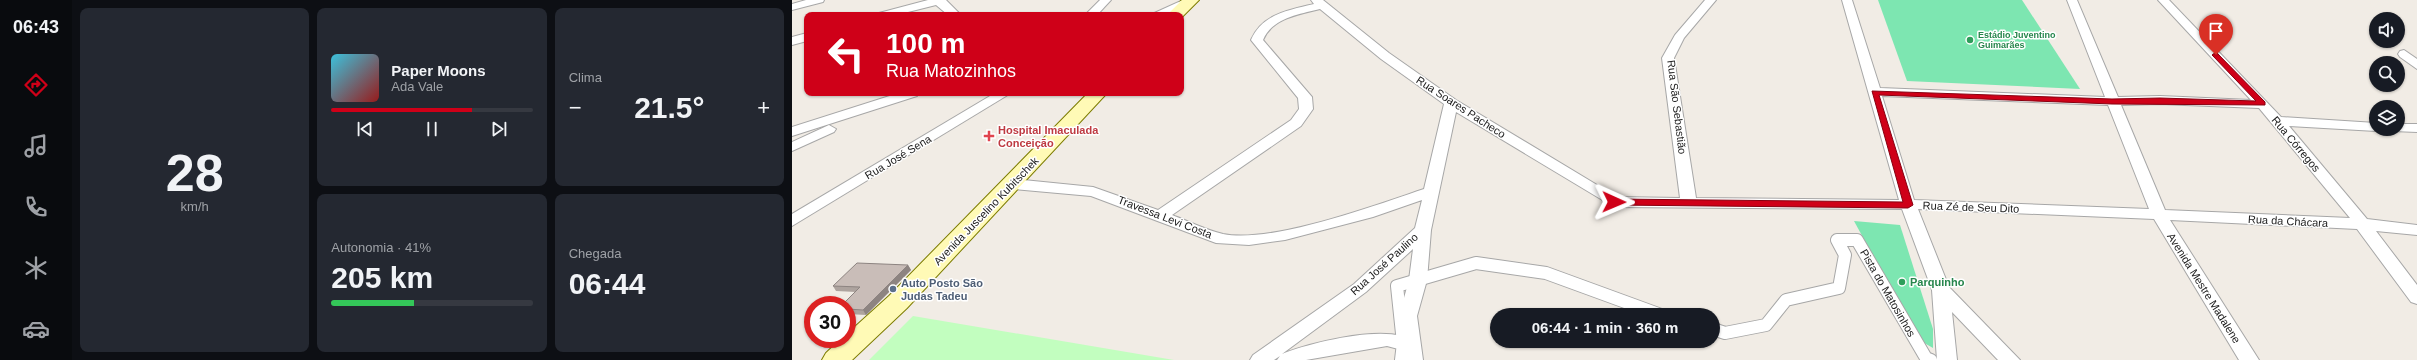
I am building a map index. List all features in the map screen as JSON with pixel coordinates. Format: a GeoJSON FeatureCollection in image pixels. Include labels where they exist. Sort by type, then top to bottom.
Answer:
{"type":"FeatureCollection","features":[{"type":"Feature","properties":{"kind":"main road"},"geometry":{"type":"LineString","coordinates":[[1178,12],[1191,0]]}},
{"type":"Feature","properties":{"kind":"main road","name":"Avenida Juscelino Kubitschek"},"geometry":{"type":"LineString","coordinates":[[835,360],[898,302],[1013,184],[1095,96]]}},
{"type":"Feature","properties":{"kind":"street"},"geometry":{"type":"LineString","coordinates":[[792,8],[819,0]]}},
{"type":"Feature","properties":{"kind":"street"},"geometry":{"type":"LineString","coordinates":[[886,12],[897,5],[940,0],[952,12]]}},
{"type":"Feature","properties":{"kind":"street"},"geometry":{"type":"LineString","coordinates":[[1094,12],[1106,0]]}},
{"type":"Feature","properties":{"kind":"street"},"geometry":{"type":"LineString","coordinates":[[1163,12],[1191,0]]}},
{"type":"Feature","properties":{"kind":"street","name":"Rua São Sebastião"},"geometry":{"type":"LineString","coordinates":[[1689,204],[1668,58],[1679,37],[1711,0]]}},
{"type":"Feature","properties":{"kind":"street"},"geometry":{"type":"LineString","coordinates":[[1847,0],[1908,205],[1941,290],[1947,360]]}},
{"type":"Feature","properties":{"kind":"street","name":"Avenida Mestre Madalene"},"geometry":{"type":"LineString","coordinates":[[2072,0],[2159,215],[2249,360]]}},
{"type":"Feature","properties":{"kind":"street","name":"Rua Córregos"},"geometry":{"type":"LineString","coordinates":[[2163,0],[2263,104],[2362,224],[2417,298]]}},
{"type":"Feature","properties":{"kind":"street"},"geometry":{"type":"LineString","coordinates":[[1158,217],[1296,123],[1306,109],[1305,97],[1257,40],[1258,33],[1272,22],[1285,15],[1319,2]]}},
{"type":"Feature","properties":{"kind":"street","name":"Rua Soares Pacheco"},"geometry":{"type":"LineString","coordinates":[[1319,2],[1385,56],[1451,103],[1614,202]]}},
{"type":"Feature","properties":{"kind":"street"},"geometry":{"type":"LineString","coordinates":[[792,41],[804,38]]}},
{"type":"Feature","properties":{"kind":"street"},"geometry":{"type":"LineString","coordinates":[[2404,54],[2417,65]]}},
{"type":"Feature","properties":{"kind":"street"},"geometry":{"type":"LineString","coordinates":[[1874,92],[2112,102],[2160,100],[2263,104]]}},
{"type":"Feature","properties":{"kind":"street"},"geometry":{"type":"LineString","coordinates":[[792,132],[903,96]]}},
{"type":"Feature","properties":{"kind":"street","name":"Rua José Sena"},"geometry":{"type":"LineString","coordinates":[[792,221],[999,96]]}},
{"type":"Feature","properties":{"kind":"street","name":"Rua José Paulino"},"geometry":{"type":"LineString","coordinates":[[1260,360],[1360,288],[1423,230],[1451,103]]}},
{"type":"Feature","properties":{"kind":"street"},"geometry":{"type":"LineString","coordinates":[[792,147],[874,106]]}},
{"type":"Feature","properties":{"kind":"street"},"geometry":{"type":"LineString","coordinates":[[2277,121],[2369,127]]}},
{"type":"Feature","properties":{"kind":"street"},"geometry":{"type":"LineString","coordinates":[[2405,128],[2417,128]]}},
{"type":"Feature","properties":{"kind":"street","name":"Travessa Levi Costa"},"geometry":{"type":"LineString","coordinates":[[1013,184],[1093,192],[1114,198],[1158,217],[1222,239],[1249,240],[1292,233],[1367,213],[1431,192]]}},
{"type":"Feature","properties":{"kind":"street","name":"Rua Zé de Seu Dito"},"geometry":{"type":"LineString","coordinates":[[1614,202],[1689,204],[1960,205],[2159,215]]}},
{"type":"Feature","properties":{"kind":"street","name":"Rua da Chácara"},"geometry":{"type":"LineString","coordinates":[[2159,215],[2362,224],[2417,230]]}},
{"type":"Feature","properties":{"kind":"street"},"geometry":{"type":"LineString","coordinates":[[1407,352],[1408,316],[1418,280],[1423,230]]}},
{"type":"Feature","properties":{"kind":"street","name":"Pista do Matosinhos"},"geometry":{"type":"LineString","coordinates":[[1720,331],[1725,332],[1766,325],[1786,300],[1839,288],[1845,255],[1837,240],[1858,240],[1926,358],[1931,360]]}},
{"type":"Feature","properties":{"kind":"street"},"geometry":{"type":"LineString","coordinates":[[1418,280],[1476,263],[1546,273],[1642,308]]}},
{"type":"Feature","properties":{"kind":"street"},"geometry":{"type":"LineString","coordinates":[[1941,290],[2010,360]]}},
{"type":"Feature","properties":{"kind":"street"},"geometry":{"type":"LineString","coordinates":[[1287,360],[1306,352],[1387,339],[1407,352]]}},
{"type":"Feature","properties":{"kind":"green space","name":"Estádio Juventino Guimarães"},"geometry":{"type":"Polygon","coordinates":[[[1878,0],[2022,0],[2080,89],[1907,81],[1878,0]]]}},
{"type":"Feature","properties":{"kind":"green space","name":"Parquinho"},"geometry":{"type":"Polygon","coordinates":[[[1854,221],[1900,225],[1933,329],[1933,348],[1919,340],[1854,221]]]}},
{"type":"Feature","properties":{"kind":"green space"},"geometry":{"type":"Polygon","coordinates":[[[913,316],[1174,360],[869,360],[913,316]]]}},
{"type":"Feature","properties":{"kind":"building"},"geometry":{"type":"Polygon","coordinates":[[[857,263],[908,265],[863,310],[856,310],[856,296],[851,296],[860,287],[833,286],[857,263]]]}},
{"type":"Feature","properties":{"kind":"place","name":"Estádio Juventino Guimarães"},"geometry":{"type":"Point","coordinates":[1970,40]}},
{"type":"Feature","properties":{"kind":"place","name":"Hospital Imaculada Conceição"},"geometry":{"type":"Point","coordinates":[989,136]}},
{"type":"Feature","properties":{"kind":"place","name":"Parquinho"},"geometry":{"type":"Point","coordinates":[1902,282]}},
{"type":"Feature","properties":{"kind":"place","name":"Auto Posto São Judas Tadeu"},"geometry":{"type":"Point","coordinates":[893,289]}},
{"type":"Feature","properties":{"kind":"route"},"geometry":{"type":"LineString","coordinates":[[1614,202],[1689,204],[1908,205],[1874,92],[2112,102],[2160,100],[2263,104],[2216,55]]}}]}
